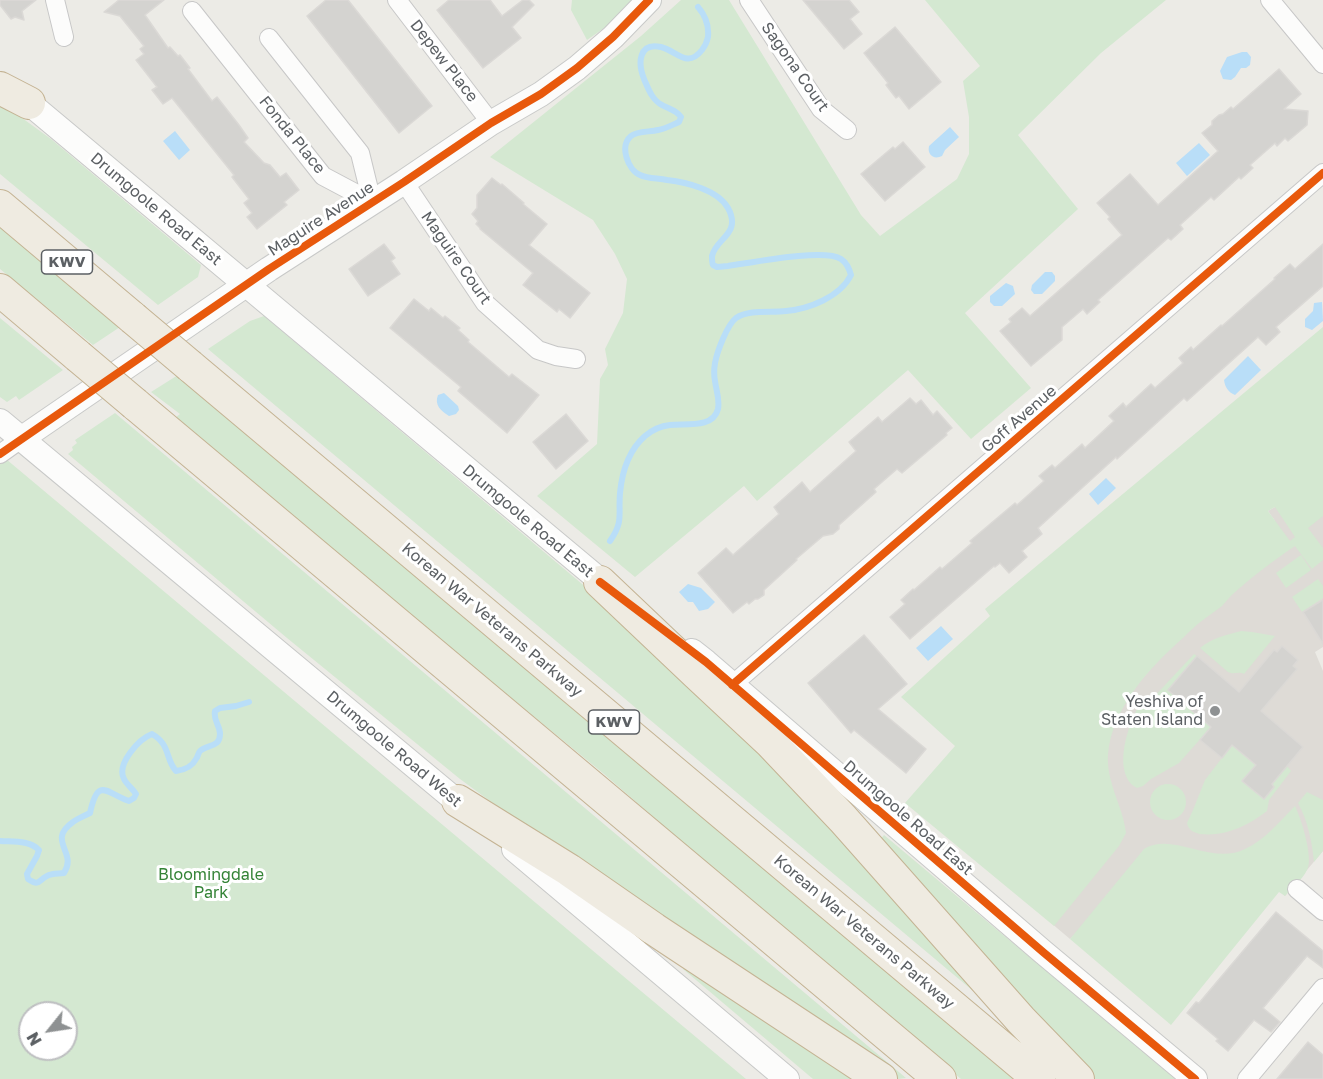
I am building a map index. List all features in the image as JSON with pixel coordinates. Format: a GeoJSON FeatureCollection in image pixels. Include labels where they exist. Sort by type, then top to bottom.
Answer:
{"type":"FeatureCollection","features":[{"type":"Feature","properties":{"kind":"highway"},"geometry":{"type":"LineString","coordinates":[[0,88],[29,103]]}},
{"type":"Feature","properties":{"kind":"highway","name":"Korean War Veterans Parkway"},"geometry":{"type":"LineString","coordinates":[[0,207],[1039,1079]]}},
{"type":"Feature","properties":{"kind":"highway"},"geometry":{"type":"LineString","coordinates":[[0,290],[940,1079]]}},
{"type":"Feature","properties":{"kind":"highway"},"geometry":{"type":"LineString","coordinates":[[600,582],[770,742],[843,819],[1029,1028],[1078,1079]]}},
{"type":"Feature","properties":{"kind":"highway"},"geometry":{"type":"LineString","coordinates":[[458,801],[569,870],[881,1079]]}},
{"type":"Feature","properties":{"kind":"street"},"geometry":{"type":"LineString","coordinates":[[55,0],[64,36]]}},
{"type":"Feature","properties":{"kind":"street","name":"Depew Place"},"geometry":{"type":"LineString","coordinates":[[397,0],[492,123]]}},
{"type":"Feature","properties":{"kind":"street","name":"Maguire Avenue"},"geometry":{"type":"LineString","coordinates":[[0,454],[246,285],[577,68],[613,37],[649,0]]}},
{"type":"Feature","properties":{"kind":"street","name":"Sagona Court"},"geometry":{"type":"LineString","coordinates":[[749,0],[821,109],[847,130]]}},
{"type":"Feature","properties":{"kind":"street"},"geometry":{"type":"LineString","coordinates":[[1270,0],[1323,64]]}},
{"type":"Feature","properties":{"kind":"street","name":"Fonda Place"},"geometry":{"type":"LineString","coordinates":[[192,11],[323,176],[372,202]]}},
{"type":"Feature","properties":{"kind":"street"},"geometry":{"type":"LineString","coordinates":[[269,38],[360,153],[372,202]]}},
{"type":"Feature","properties":{"kind":"street","name":"Drumgoole Road East"},"geometry":{"type":"LineString","coordinates":[[0,79],[600,582],[706,662],[1195,1079]]}},
{"type":"Feature","properties":{"kind":"street","name":"Goff Avenue"},"geometry":{"type":"LineString","coordinates":[[732,685],[1323,173]]}},
{"type":"Feature","properties":{"kind":"street","name":"Maguire Court"},"geometry":{"type":"LineString","coordinates":[[404,182],[485,303],[538,350],[576,359]]}},
{"type":"Feature","properties":{"kind":"street","name":"Drumgoole Road West"},"geometry":{"type":"LineString","coordinates":[[0,421],[458,801],[787,1079]]}},
{"type":"Feature","properties":{"kind":"street"},"geometry":{"type":"LineString","coordinates":[[1297,889],[1323,911]]}},
{"type":"Feature","properties":{"kind":"street"},"geometry":{"type":"LineString","coordinates":[[1247,1079],[1323,988]]}},
{"type":"Feature","properties":{"kind":"shaded area","name":"Yeshiva of Staten Island"},"geometry":{"type":"Polygon","coordinates":[[[1323,497],[1323,647],[1315,652],[1323,671],[1323,851],[1285,896],[1280,891],[1073,936],[1070,939],[1044,917],[1093,854],[1093,737],[1275,521],[1268,511],[1275,507],[1323,497]]]}},
{"type":"Feature","properties":{"kind":"green space"},"geometry":{"type":"Polygon","coordinates":[[[572,0],[634,0],[610,24],[587,40],[571,10],[572,0]]]}},
{"type":"Feature","properties":{"kind":"green space"},"geometry":{"type":"Polygon","coordinates":[[[681,0],[729,0],[861,215],[880,236],[957,179],[969,154],[969,117],[963,81],[980,66],[925,0],[1166,0],[1101,53],[1018,135],[1078,209],[965,313],[1031,388],[971,439],[908,370],[757,501],[744,486],[635,577],[537,496],[597,444],[600,379],[608,365],[605,349],[623,313],[627,279],[615,254],[593,220],[490,157],[641,36],[681,0]]]}},
{"type":"Feature","properties":{"kind":"green space"},"geometry":{"type":"Polygon","coordinates":[[[0,102],[51,139],[201,265],[198,277],[158,305],[0,174],[0,102]]]}},
{"type":"Feature","properties":{"kind":"green space"},"geometry":{"type":"Polygon","coordinates":[[[0,222],[120,327],[93,345],[0,269],[0,222]]]}},
{"type":"Feature","properties":{"kind":"green space"},"geometry":{"type":"Polygon","coordinates":[[[264,316],[696,680],[977,985],[972,990],[208,349],[250,321],[264,316]]]}},
{"type":"Feature","properties":{"kind":"green space"},"geometry":{"type":"Polygon","coordinates":[[[0,318],[63,370],[19,400],[16,396],[7,402],[0,397],[0,318]]]}},
{"type":"Feature","properties":{"kind":"green space"},"geometry":{"type":"Polygon","coordinates":[[[1323,327],[1323,516],[1308,528],[1323,548],[1323,560],[1312,569],[1295,546],[1256,574],[1222,606],[1195,626],[1146,675],[1117,721],[1108,754],[1112,785],[1126,833],[1119,846],[1054,926],[905,803],[955,746],[901,697],[990,616],[985,609],[1323,327]],[[1275,507],[1268,511],[1290,541],[1295,537],[1275,507]]]}},
{"type":"Feature","properties":{"kind":"green space"},"geometry":{"type":"Polygon","coordinates":[[[178,375],[1026,1079],[961,1079],[762,912],[604,774],[278,507],[175,418],[180,414],[151,392],[178,375]]]}},
{"type":"Feature","properties":{"kind":"green space"},"geometry":{"type":"Polygon","coordinates":[[[115,413],[906,1078],[898,1079],[824,1024],[520,823],[460,779],[287,638],[68,454],[77,443],[75,440],[115,413]]]}},
{"type":"Feature","properties":{"kind":"green space","name":"Bloomingdale Park"},"geometry":{"type":"Polygon","coordinates":[[[0,454],[746,1079],[0,1079],[0,454]]]}},
{"type":"Feature","properties":{"kind":"green space"},"geometry":{"type":"Polygon","coordinates":[[[1301,555],[1311,570],[1286,588],[1276,573],[1301,555]]]}},
{"type":"Feature","properties":{"kind":"green space"},"geometry":{"type":"Polygon","coordinates":[[[1318,579],[1323,586],[1323,598],[1302,612],[1292,597],[1318,579]]]}},
{"type":"Feature","properties":{"kind":"green space"},"geometry":{"type":"Polygon","coordinates":[[[1241,631],[1275,636],[1244,674],[1228,672],[1200,648],[1214,639],[1241,631]]]}},
{"type":"Feature","properties":{"kind":"green space"},"geometry":{"type":"Polygon","coordinates":[[[1194,654],[1197,656],[1168,690],[1211,727],[1179,763],[1137,788],[1129,781],[1123,761],[1127,736],[1135,713],[1140,704],[1151,700],[1194,654]]]}},
{"type":"Feature","properties":{"kind":"green space"},"geometry":{"type":"Polygon","coordinates":[[[1232,745],[1287,766],[1291,771],[1269,800],[1267,811],[1252,821],[1218,834],[1193,832],[1187,823],[1205,780],[1232,745]]]}},
{"type":"Feature","properties":{"kind":"green space"},"geometry":{"type":"Polygon","coordinates":[[[1168,784],[1180,790],[1186,802],[1180,814],[1168,820],[1156,814],[1150,802],[1156,790],[1168,784]]]}},
{"type":"Feature","properties":{"kind":"green space"},"geometry":{"type":"Polygon","coordinates":[[[1307,792],[1323,800],[1323,851],[1314,862],[1309,832],[1298,803],[1307,792]]]}},
{"type":"Feature","properties":{"kind":"green space"},"geometry":{"type":"Polygon","coordinates":[[[1295,806],[1308,848],[1307,870],[1285,896],[1279,892],[1171,1025],[1070,939],[1144,849],[1167,844],[1219,854],[1232,853],[1259,841],[1295,806]]]}},
{"type":"Feature","properties":{"kind":"green space"},"geometry":{"type":"Polygon","coordinates":[[[884,835],[1175,1079],[1094,1079],[879,841],[884,835]]]}},
{"type":"Feature","properties":{"kind":"green space"},"geometry":{"type":"Polygon","coordinates":[[[690,962],[872,1079],[813,1079],[683,969],[690,962]]]}},
{"type":"Feature","properties":{"kind":"water"},"geometry":{"type":"Polygon","coordinates":[[[1247,52],[1251,57],[1250,65],[1241,68],[1231,80],[1223,79],[1220,71],[1227,57],[1247,52]]]}},
{"type":"Feature","properties":{"kind":"water"},"geometry":{"type":"Polygon","coordinates":[[[950,127],[959,137],[942,156],[932,156],[929,146],[950,127]]]}},
{"type":"Feature","properties":{"kind":"water"},"geometry":{"type":"Polygon","coordinates":[[[175,131],[190,150],[179,160],[163,141],[175,131]]]}},
{"type":"Feature","properties":{"kind":"water"},"geometry":{"type":"Polygon","coordinates":[[[1199,143],[1210,155],[1187,176],[1176,163],[1199,143]]]}},
{"type":"Feature","properties":{"kind":"water"},"geometry":{"type":"Polygon","coordinates":[[[1045,272],[1052,272],[1055,281],[1042,294],[1034,294],[1031,290],[1032,285],[1045,272]]]}},
{"type":"Feature","properties":{"kind":"water"},"geometry":{"type":"Polygon","coordinates":[[[1006,283],[1013,286],[1015,294],[1002,306],[994,306],[990,302],[990,296],[1006,283]]]}},
{"type":"Feature","properties":{"kind":"water"},"geometry":{"type":"Polygon","coordinates":[[[1322,302],[1323,321],[1312,330],[1305,327],[1305,319],[1313,311],[1314,303],[1322,302]]]}},
{"type":"Feature","properties":{"kind":"water"},"geometry":{"type":"Polygon","coordinates":[[[1248,356],[1261,370],[1235,395],[1227,389],[1224,380],[1248,356]]]}},
{"type":"Feature","properties":{"kind":"water"},"geometry":{"type":"Polygon","coordinates":[[[444,393],[458,406],[459,410],[456,414],[449,416],[439,407],[438,395],[444,393]]]}},
{"type":"Feature","properties":{"kind":"water"},"geometry":{"type":"Polygon","coordinates":[[[1106,478],[1116,488],[1098,505],[1089,494],[1106,478]]]}},
{"type":"Feature","properties":{"kind":"water"},"geometry":{"type":"Polygon","coordinates":[[[688,584],[701,588],[715,602],[708,609],[699,611],[693,602],[688,602],[679,592],[688,584]]]}},
{"type":"Feature","properties":{"kind":"water"},"geometry":{"type":"Polygon","coordinates":[[[941,626],[953,639],[928,661],[916,648],[941,626]]]}},
{"type":"Feature","properties":{"kind":"building"},"geometry":{"type":"Polygon","coordinates":[[[0,0],[36,0],[22,11],[24,20],[15,17],[11,19],[0,5],[0,0]]]}},
{"type":"Feature","properties":{"kind":"building"},"geometry":{"type":"Polygon","coordinates":[[[119,0],[164,0],[145,15],[168,48],[170,47],[178,56],[180,55],[212,101],[217,97],[248,138],[244,142],[280,177],[286,173],[299,190],[284,202],[287,205],[257,229],[247,217],[252,213],[244,203],[249,199],[232,177],[234,175],[172,98],[163,104],[152,90],[157,87],[136,60],[144,54],[140,49],[144,46],[120,16],[104,12],[119,0]]]}},
{"type":"Feature","properties":{"kind":"building"},"geometry":{"type":"Polygon","coordinates":[[[326,0],[348,0],[432,106],[399,133],[307,16],[326,0]]]}},
{"type":"Feature","properties":{"kind":"building"},"geometry":{"type":"Polygon","coordinates":[[[449,0],[490,0],[502,16],[523,0],[529,0],[534,5],[512,27],[521,38],[483,68],[437,10],[449,0]]]}},
{"type":"Feature","properties":{"kind":"building"},"geometry":{"type":"Polygon","coordinates":[[[803,0],[849,0],[859,12],[850,19],[862,34],[844,49],[803,0]]]}},
{"type":"Feature","properties":{"kind":"building"},"geometry":{"type":"Polygon","coordinates":[[[895,27],[941,82],[909,109],[899,96],[896,98],[886,85],[888,83],[864,53],[895,27]]]}},
{"type":"Feature","properties":{"kind":"building"},"geometry":{"type":"Polygon","coordinates":[[[1279,69],[1301,94],[1284,109],[1308,111],[1307,125],[1288,141],[1285,138],[1277,146],[1275,143],[1250,165],[1253,168],[1241,179],[1239,177],[1214,200],[1211,197],[1180,225],[1183,229],[1171,240],[1168,238],[1098,300],[1100,302],[1087,314],[1083,309],[1062,327],[1062,340],[1031,366],[1000,331],[1022,308],[1030,316],[1122,235],[1097,203],[1130,174],[1158,205],[1218,151],[1202,133],[1212,125],[1212,121],[1231,107],[1233,109],[1279,69]]]}},
{"type":"Feature","properties":{"kind":"building"},"geometry":{"type":"Polygon","coordinates":[[[903,142],[925,167],[885,201],[861,174],[893,147],[895,149],[903,142]]]}},
{"type":"Feature","properties":{"kind":"building"},"geometry":{"type":"Polygon","coordinates":[[[492,178],[502,184],[547,224],[529,245],[590,293],[570,318],[559,309],[557,312],[523,285],[533,273],[476,224],[478,221],[472,214],[477,208],[477,195],[492,178]]]}},
{"type":"Feature","properties":{"kind":"building"},"geometry":{"type":"Polygon","coordinates":[[[384,244],[395,258],[391,261],[400,274],[368,296],[349,269],[384,244]]]}},
{"type":"Feature","properties":{"kind":"building"},"geometry":{"type":"Polygon","coordinates":[[[1323,244],[1323,286],[1276,327],[1280,332],[1266,345],[1258,337],[1187,401],[1184,398],[1117,459],[1116,457],[1038,528],[1042,534],[1022,551],[1027,557],[1009,573],[1000,563],[994,566],[910,639],[890,617],[905,604],[901,600],[913,589],[940,567],[942,569],[972,543],[970,541],[1044,481],[1039,476],[1052,465],[1055,468],[1082,444],[1085,448],[1114,421],[1109,416],[1123,403],[1126,407],[1151,384],[1155,388],[1183,363],[1179,358],[1191,347],[1193,350],[1222,326],[1290,264],[1295,269],[1323,244]]]}},
{"type":"Feature","properties":{"kind":"building"},"geometry":{"type":"Polygon","coordinates":[[[414,299],[429,311],[431,308],[443,318],[445,316],[460,328],[458,330],[469,340],[468,342],[509,377],[512,374],[539,395],[507,433],[458,391],[461,387],[390,328],[414,299]]]}},
{"type":"Feature","properties":{"kind":"building"},"geometry":{"type":"Polygon","coordinates":[[[910,398],[916,404],[921,400],[933,415],[937,411],[952,428],[946,433],[947,435],[902,473],[897,469],[874,489],[876,492],[839,525],[839,529],[833,534],[823,536],[796,559],[764,590],[764,595],[749,604],[747,602],[733,613],[698,573],[726,548],[733,555],[779,514],[774,507],[802,482],[810,492],[856,451],[849,442],[878,417],[882,422],[910,398]]]}},
{"type":"Feature","properties":{"kind":"building"},"geometry":{"type":"Polygon","coordinates":[[[566,414],[588,441],[556,469],[533,442],[566,414]]]}},
{"type":"Feature","properties":{"kind":"building"},"geometry":{"type":"Polygon","coordinates":[[[1323,600],[1323,644],[1303,612],[1323,600]]]}},
{"type":"Feature","properties":{"kind":"building"},"geometry":{"type":"Polygon","coordinates":[[[864,635],[907,684],[878,709],[926,749],[906,773],[854,730],[851,733],[808,683],[864,635]]]}},
{"type":"Feature","properties":{"kind":"building"},"geometry":{"type":"Polygon","coordinates":[[[1282,646],[1298,660],[1293,666],[1297,669],[1261,711],[1303,747],[1272,784],[1274,787],[1264,799],[1242,781],[1256,765],[1232,745],[1222,758],[1200,740],[1211,727],[1168,690],[1197,656],[1239,692],[1274,650],[1277,652],[1282,646]]]}},
{"type":"Feature","properties":{"kind":"building"},"geometry":{"type":"Polygon","coordinates":[[[1276,912],[1323,951],[1323,968],[1307,956],[1263,1008],[1280,1022],[1271,1032],[1254,1020],[1228,1051],[1216,1041],[1218,1039],[1187,1013],[1196,1002],[1199,1003],[1276,912]]]}},
{"type":"Feature","properties":{"kind":"building"},"geometry":{"type":"Polygon","coordinates":[[[1308,1042],[1323,1055],[1323,1079],[1277,1079],[1308,1042]]]}},
{"type":"Feature","properties":{"kind":"waterway"},"geometry":{"type":"LineString","coordinates":[[610,541],[620,518],[622,477],[639,442],[660,427],[698,424],[710,420],[715,415],[719,402],[714,377],[715,363],[723,339],[733,321],[748,313],[786,311],[814,305],[832,296],[851,275],[848,266],[841,259],[819,255],[786,257],[728,266],[713,265],[714,250],[727,235],[732,224],[728,208],[717,196],[709,192],[692,185],[643,176],[636,172],[629,163],[625,151],[627,140],[631,136],[666,128],[679,122],[681,117],[675,111],[659,103],[651,94],[642,73],[642,55],[644,51],[653,46],[667,49],[682,57],[692,58],[697,55],[708,39],[706,21],[698,7]]}},
{"type":"Feature","properties":{"kind":"waterway"},"geometry":{"type":"LineString","coordinates":[[0,841],[26,843],[39,850],[27,874],[28,879],[37,883],[49,875],[64,873],[68,859],[62,835],[73,822],[90,813],[96,794],[104,790],[129,801],[134,798],[136,794],[122,773],[126,759],[135,746],[152,734],[165,747],[176,771],[185,769],[194,762],[200,751],[218,742],[220,734],[215,711],[249,702]]}},
{"type":"Feature","properties":{"kind":"cycle path"},"geometry":{"type":"LineString","coordinates":[[0,454],[269,269],[491,123],[541,94],[577,68],[613,37],[649,0]]}},
{"type":"Feature","properties":{"kind":"cycle path"},"geometry":{"type":"LineString","coordinates":[[732,685],[1323,173]]}},
{"type":"Feature","properties":{"kind":"cycle path"},"geometry":{"type":"LineString","coordinates":[[600,582],[706,662],[1043,952],[1195,1079]]}},
{"type":"Feature","properties":{"kind":"place","name":"Yeshiva of Staten Island"},"geometry":{"type":"Point","coordinates":[1215,711]}}]}
